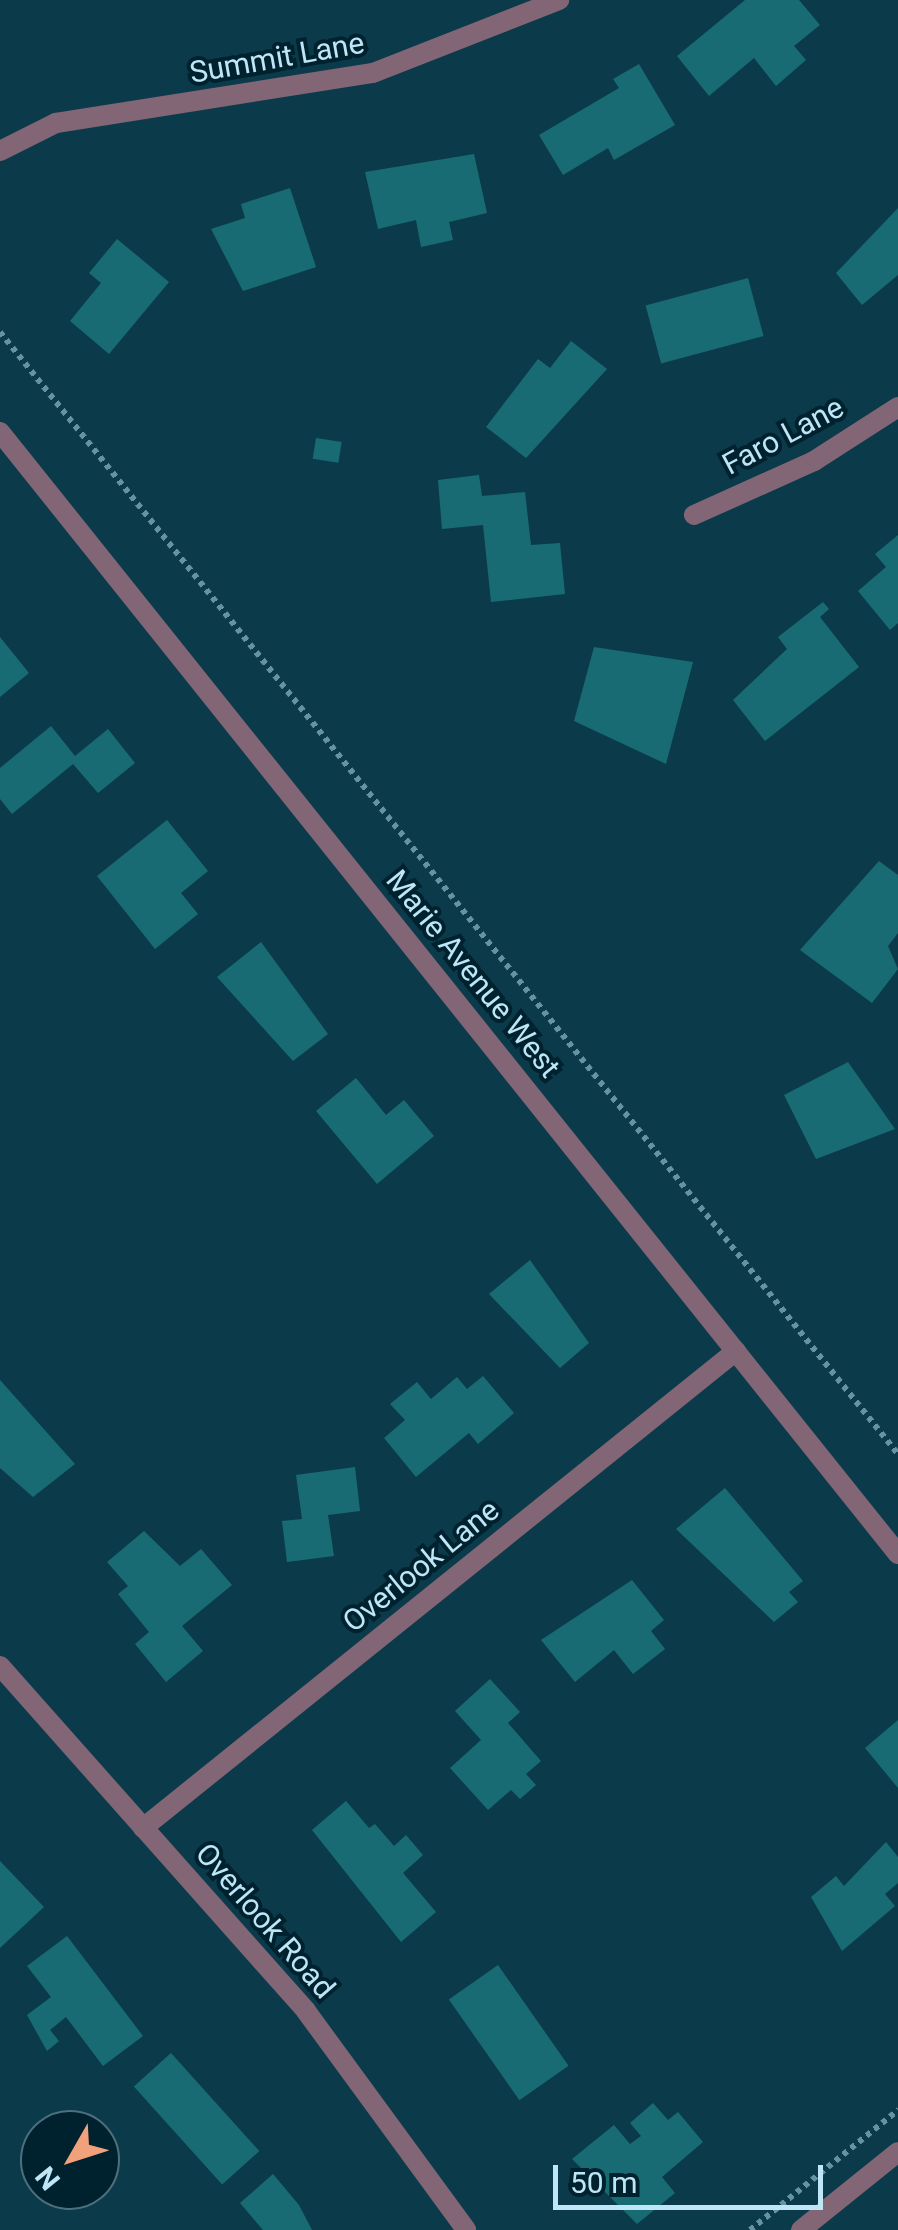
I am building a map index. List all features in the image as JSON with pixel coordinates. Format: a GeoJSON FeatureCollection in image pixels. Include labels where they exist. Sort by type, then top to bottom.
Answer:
{"type":"FeatureCollection","features":[{"type":"Feature","properties":{"kind":"street","name":"Summit Lane"},"geometry":{"type":"LineString","coordinates":[[0,150],[56,122],[373,73],[559,0]]}},
{"type":"Feature","properties":{"kind":"street","name":"Faro Lane"},"geometry":{"type":"LineString","coordinates":[[694,515],[814,460],[898,407]]}},
{"type":"Feature","properties":{"kind":"street","name":"Marie Avenue West"},"geometry":{"type":"LineString","coordinates":[[0,432],[898,1554]]}},
{"type":"Feature","properties":{"kind":"street","name":"Overlook Lane"},"geometry":{"type":"LineString","coordinates":[[143,1828],[736,1351]]}},
{"type":"Feature","properties":{"kind":"street","name":"Overlook Road"},"geometry":{"type":"LineString","coordinates":[[0,1666],[306,2012],[466,2230]]}},
{"type":"Feature","properties":{"kind":"street"},"geometry":{"type":"LineString","coordinates":[[800,2230],[898,2152]]}},
{"type":"Feature","properties":{"kind":"path"},"geometry":{"type":"LineString","coordinates":[[0,332],[898,1454]]}},
{"type":"Feature","properties":{"kind":"path"},"geometry":{"type":"LineString","coordinates":[[750,2230],[898,2110]]}},
{"type":"Feature","properties":{"kind":"building"},"geometry":{"type":"Polygon","coordinates":[[[745,0],[799,0],[820,25],[794,46],[806,60],[776,86],[754,58],[709,96],[677,56],[745,0]]]}},
{"type":"Feature","properties":{"kind":"building"},"geometry":{"type":"Polygon","coordinates":[[[639,64],[675,125],[614,160],[608,148],[563,175],[539,135],[619,88],[613,79],[639,64]]]}},
{"type":"Feature","properties":{"kind":"building"},"geometry":{"type":"Polygon","coordinates":[[[474,154],[487,213],[449,222],[453,240],[421,247],[416,220],[378,229],[365,172],[474,154]]]}},
{"type":"Feature","properties":{"kind":"building"},"geometry":{"type":"Polygon","coordinates":[[[290,188],[316,267],[243,291],[211,229],[245,218],[241,204],[290,188]]]}},
{"type":"Feature","properties":{"kind":"building"},"geometry":{"type":"Polygon","coordinates":[[[898,208],[898,275],[862,305],[836,273],[898,208]]]}},
{"type":"Feature","properties":{"kind":"building"},"geometry":{"type":"Polygon","coordinates":[[[117,239],[169,282],[109,354],[70,321],[101,283],[89,273],[117,239]]]}},
{"type":"Feature","properties":{"kind":"building"},"geometry":{"type":"Polygon","coordinates":[[[748,278],[764,336],[661,363],[646,305],[748,278]]]}},
{"type":"Feature","properties":{"kind":"building"},"geometry":{"type":"Polygon","coordinates":[[[571,341],[607,369],[526,458],[486,427],[538,359],[550,368],[571,341]]]}},
{"type":"Feature","properties":{"kind":"building"},"geometry":{"type":"Polygon","coordinates":[[[316,438],[342,442],[338,463],[313,459],[316,438]]]}},
{"type":"Feature","properties":{"kind":"building"},"geometry":{"type":"Polygon","coordinates":[[[479,475],[482,496],[525,492],[531,545],[560,543],[565,594],[491,602],[483,525],[442,529],[438,480],[479,475]]]}},
{"type":"Feature","properties":{"kind":"building"},"geometry":{"type":"Polygon","coordinates":[[[898,535],[898,623],[890,630],[858,591],[886,567],[875,554],[898,535]]]}},
{"type":"Feature","properties":{"kind":"building"},"geometry":{"type":"Polygon","coordinates":[[[823,602],[829,609],[820,617],[859,667],[765,741],[733,700],[787,649],[778,637],[823,602]]]}},
{"type":"Feature","properties":{"kind":"building"},"geometry":{"type":"Polygon","coordinates":[[[0,637],[29,673],[0,697],[0,637]]]}},
{"type":"Feature","properties":{"kind":"building"},"geometry":{"type":"Polygon","coordinates":[[[594,647],[693,662],[666,764],[574,721],[594,647]]]}},
{"type":"Feature","properties":{"kind":"building"},"geometry":{"type":"Polygon","coordinates":[[[51,726],[75,756],[108,729],[135,763],[98,793],[73,764],[12,814],[0,799],[0,768],[51,726]]]}},
{"type":"Feature","properties":{"kind":"building"},"geometry":{"type":"Polygon","coordinates":[[[167,820],[208,871],[181,893],[198,914],[155,949],[97,876],[167,820]]]}},
{"type":"Feature","properties":{"kind":"building"},"geometry":{"type":"Polygon","coordinates":[[[879,861],[898,875],[898,933],[888,946],[898,969],[872,1003],[800,950],[879,861]]]}},
{"type":"Feature","properties":{"kind":"building"},"geometry":{"type":"Polygon","coordinates":[[[261,942],[328,1034],[293,1061],[217,977],[261,942]]]}},
{"type":"Feature","properties":{"kind":"building"},"geometry":{"type":"Polygon","coordinates":[[[848,1062],[895,1129],[816,1159],[784,1095],[848,1062]]]}},
{"type":"Feature","properties":{"kind":"building"},"geometry":{"type":"Polygon","coordinates":[[[356,1078],[386,1115],[404,1100],[434,1136],[377,1184],[316,1111],[356,1078]]]}},
{"type":"Feature","properties":{"kind":"building"},"geometry":{"type":"Polygon","coordinates":[[[530,1260],[589,1343],[560,1368],[489,1294],[530,1260]]]}},
{"type":"Feature","properties":{"kind":"building"},"geometry":{"type":"Polygon","coordinates":[[[483,1376],[514,1413],[478,1444],[469,1433],[416,1477],[384,1438],[405,1420],[390,1404],[417,1382],[431,1399],[457,1377],[467,1389],[483,1376]]]}},
{"type":"Feature","properties":{"kind":"building"},"geometry":{"type":"Polygon","coordinates":[[[0,1380],[75,1464],[33,1497],[0,1468],[0,1380]]]}},
{"type":"Feature","properties":{"kind":"building"},"geometry":{"type":"Polygon","coordinates":[[[355,1467],[360,1511],[328,1515],[334,1556],[287,1562],[282,1521],[302,1519],[296,1475],[355,1467]]]}},
{"type":"Feature","properties":{"kind":"building"},"geometry":{"type":"Polygon","coordinates":[[[725,1488],[803,1581],[789,1592],[798,1602],[774,1622],[676,1529],[725,1488]]]}},
{"type":"Feature","properties":{"kind":"building"},"geometry":{"type":"Polygon","coordinates":[[[144,1531],[180,1566],[201,1549],[232,1585],[182,1626],[203,1651],[166,1682],[135,1644],[149,1632],[118,1594],[128,1586],[107,1562],[144,1531]]]}},
{"type":"Feature","properties":{"kind":"building"},"geometry":{"type":"Polygon","coordinates":[[[632,1580],[664,1620],[651,1631],[665,1649],[633,1674],[614,1650],[575,1682],[541,1640],[632,1580]]]}},
{"type":"Feature","properties":{"kind":"building"},"geometry":{"type":"Polygon","coordinates":[[[490,1679],[520,1712],[508,1723],[541,1761],[526,1774],[536,1785],[520,1799],[511,1790],[488,1810],[450,1768],[481,1740],[455,1711],[490,1679]]]}},
{"type":"Feature","properties":{"kind":"building"},"geometry":{"type":"Polygon","coordinates":[[[898,1720],[898,1788],[865,1748],[898,1720]]]}},
{"type":"Feature","properties":{"kind":"building"},"geometry":{"type":"Polygon","coordinates":[[[346,1801],[369,1828],[375,1824],[394,1846],[406,1835],[423,1855],[403,1873],[436,1912],[401,1942],[312,1830],[346,1801]]]}},
{"type":"Feature","properties":{"kind":"building"},"geometry":{"type":"Polygon","coordinates":[[[886,1842],[898,1857],[898,1883],[885,1894],[895,1906],[842,1951],[811,1897],[836,1876],[844,1886],[886,1842]]]}},
{"type":"Feature","properties":{"kind":"building"},"geometry":{"type":"Polygon","coordinates":[[[0,1861],[44,1907],[0,1948],[0,1861]]]}},
{"type":"Feature","properties":{"kind":"building"},"geometry":{"type":"Polygon","coordinates":[[[67,1936],[143,2036],[103,2066],[66,2017],[50,2030],[59,2041],[47,2051],[27,2015],[51,1997],[27,1966],[67,1936]]]}},
{"type":"Feature","properties":{"kind":"building"},"geometry":{"type":"Polygon","coordinates":[[[498,1965],[569,2066],[519,2100],[449,1999],[498,1965]]]}},
{"type":"Feature","properties":{"kind":"building"},"geometry":{"type":"Polygon","coordinates":[[[171,2053],[259,2151],[222,2185],[134,2086],[171,2053]]]}},
{"type":"Feature","properties":{"kind":"building"},"geometry":{"type":"Polygon","coordinates":[[[653,2103],[668,2120],[678,2112],[703,2142],[662,2177],[675,2193],[637,2224],[572,2159],[614,2125],[630,2144],[641,2136],[630,2123],[653,2103]]]}},
{"type":"Feature","properties":{"kind":"building"},"geometry":{"type":"Polygon","coordinates":[[[273,2174],[299,2205],[312,2230],[263,2230],[240,2203],[273,2174]]]}}]}
